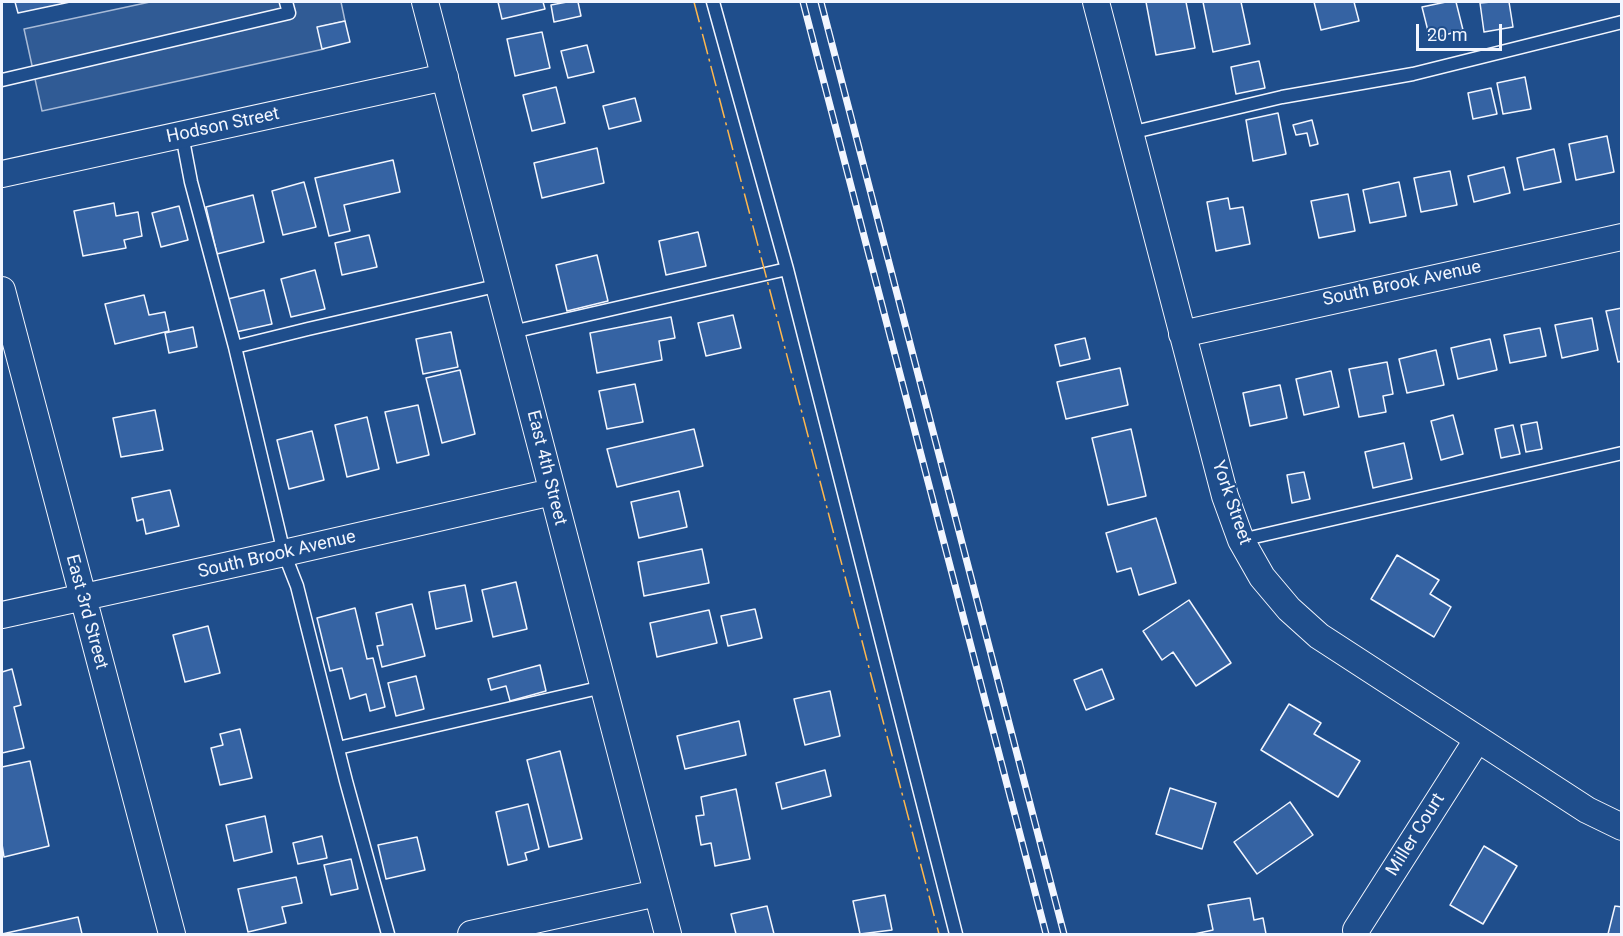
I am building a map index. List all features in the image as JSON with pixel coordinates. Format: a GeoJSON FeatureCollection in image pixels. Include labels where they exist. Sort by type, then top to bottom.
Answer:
{"type":"FeatureCollection","features":[{"type":"Feature","properties":{"kind":"street","name":"East 4th Street"},"geometry":{"type":"LineString","coordinates":[[424,2],[500,285],[668,934]]}},
{"type":"Feature","properties":{"kind":"street","name":"York Street"},"geometry":{"type":"LineString","coordinates":[[1096,2],[1226,496],[1241,540],[1262,577],[1289,609],[1319,636],[1587,810],[1622,827]]}},
{"type":"Feature","properties":{"kind":"street","name":"Hodson Street"},"geometry":{"type":"LineString","coordinates":[[2,174],[445,77]]}},
{"type":"Feature","properties":{"kind":"street","name":"South Brook Avenue"},"geometry":{"type":"LineString","coordinates":[[1182,334],[1622,237]]}},
{"type":"Feature","properties":{"kind":"street","name":"East 3rd Street"},"geometry":{"type":"LineString","coordinates":[[2,290],[171,934]]}},
{"type":"Feature","properties":{"kind":"street","name":"South Brook Avenue"},"geometry":{"type":"LineString","coordinates":[[2,615],[552,492]]}},
{"type":"Feature","properties":{"kind":"street","name":"Miller Court"},"geometry":{"type":"LineString","coordinates":[[1356,930],[1477,740]]}},
{"type":"Feature","properties":{"kind":"street"},"geometry":{"type":"LineString","coordinates":[[471,934],[657,893]]}},
{"type":"Feature","properties":{"kind":"lane"},"geometry":{"type":"LineString","coordinates":[[2,80],[289,13],[286,2]]}},
{"type":"Feature","properties":{"kind":"lane"},"geometry":{"type":"LineString","coordinates":[[713,2],[787,269],[956,934]]}},
{"type":"Feature","properties":{"kind":"lane"},"geometry":{"type":"LineString","coordinates":[[1130,133],[1282,97],[1413,74],[1622,22]]}},
{"type":"Feature","properties":{"kind":"lane"},"geometry":{"type":"LineString","coordinates":[[182,135],[191,182],[235,347],[285,553],[297,586],[388,934]]}},
{"type":"Feature","properties":{"kind":"lane"},"geometry":{"type":"LineString","coordinates":[[512,332],[787,269]]}},
{"type":"Feature","properties":{"kind":"lane"},"geometry":{"type":"LineString","coordinates":[[235,347],[308,328],[500,285]]}},
{"type":"Feature","properties":{"kind":"lane"},"geometry":{"type":"LineString","coordinates":[[1241,540],[1622,453]]}},
{"type":"Feature","properties":{"kind":"lane"},"geometry":{"type":"LineString","coordinates":[[338,748],[603,687]]}},
{"type":"Feature","properties":{"kind":"shaded area"},"geometry":{"type":"Polygon","coordinates":[[[150,2],[341,2],[345,21],[319,27],[324,49],[42,111],[24,29],[150,2]]]}},
{"type":"Feature","properties":{"kind":"building"},"geometry":{"type":"Polygon","coordinates":[[[15,2],[70,2],[18,13],[15,2]]]}},
{"type":"Feature","properties":{"kind":"building"},"geometry":{"type":"Polygon","coordinates":[[[498,2],[543,2],[545,9],[502,19],[498,2]]]}},
{"type":"Feature","properties":{"kind":"building"},"geometry":{"type":"Polygon","coordinates":[[[578,2],[581,16],[554,22],[551,5],[578,2]]]}},
{"type":"Feature","properties":{"kind":"building"},"geometry":{"type":"Polygon","coordinates":[[[1146,2],[1186,2],[1195,48],[1156,55],[1146,2]]]}},
{"type":"Feature","properties":{"kind":"building"},"geometry":{"type":"Polygon","coordinates":[[[1203,2],[1241,2],[1250,44],[1213,52],[1203,2]]]}},
{"type":"Feature","properties":{"kind":"building"},"geometry":{"type":"Polygon","coordinates":[[[1314,2],[1354,2],[1359,21],[1321,30],[1314,2]]]}},
{"type":"Feature","properties":{"kind":"building"},"geometry":{"type":"Polygon","coordinates":[[[1456,2],[1463,30],[1430,39],[1422,7],[1456,2]]]}},
{"type":"Feature","properties":{"kind":"building"},"geometry":{"type":"Polygon","coordinates":[[[1509,2],[1513,27],[1484,32],[1480,3],[1509,2]]]}},
{"type":"Feature","properties":{"kind":"building"},"geometry":{"type":"Polygon","coordinates":[[[345,21],[350,42],[322,49],[317,27],[345,21]]]}},
{"type":"Feature","properties":{"kind":"building"},"geometry":{"type":"Polygon","coordinates":[[[542,32],[550,68],[515,76],[507,39],[542,32]]]}},
{"type":"Feature","properties":{"kind":"building"},"geometry":{"type":"Polygon","coordinates":[[[587,45],[594,72],[568,78],[561,51],[587,45]]]}},
{"type":"Feature","properties":{"kind":"building"},"geometry":{"type":"Polygon","coordinates":[[[1259,61],[1265,88],[1236,94],[1231,67],[1259,61]]]}},
{"type":"Feature","properties":{"kind":"building"},"geometry":{"type":"Polygon","coordinates":[[[1525,77],[1531,109],[1503,114],[1497,83],[1525,77]]]}},
{"type":"Feature","properties":{"kind":"building"},"geometry":{"type":"Polygon","coordinates":[[[556,87],[565,123],[532,131],[523,95],[556,87]]]}},
{"type":"Feature","properties":{"kind":"building"},"geometry":{"type":"Polygon","coordinates":[[[1491,88],[1497,114],[1473,119],[1468,93],[1491,88]]]}},
{"type":"Feature","properties":{"kind":"building"},"geometry":{"type":"Polygon","coordinates":[[[635,98],[641,121],[609,129],[603,106],[635,98]]]}},
{"type":"Feature","properties":{"kind":"building"},"geometry":{"type":"Polygon","coordinates":[[[1278,113],[1286,154],[1253,161],[1246,120],[1278,113]]]}},
{"type":"Feature","properties":{"kind":"building"},"geometry":{"type":"Polygon","coordinates":[[[1312,120],[1318,144],[1310,146],[1307,133],[1296,135],[1293,125],[1312,120]]]}},
{"type":"Feature","properties":{"kind":"building"},"geometry":{"type":"Polygon","coordinates":[[[1607,136],[1614,172],[1576,180],[1569,144],[1607,136]]]}},
{"type":"Feature","properties":{"kind":"building"},"geometry":{"type":"Polygon","coordinates":[[[597,148],[604,183],[542,198],[534,163],[597,148]]]}},
{"type":"Feature","properties":{"kind":"building"},"geometry":{"type":"Polygon","coordinates":[[[1554,149],[1561,182],[1524,190],[1517,158],[1554,149]]]}},
{"type":"Feature","properties":{"kind":"building"},"geometry":{"type":"Polygon","coordinates":[[[393,160],[400,192],[344,205],[350,231],[329,236],[315,178],[393,160]]]}},
{"type":"Feature","properties":{"kind":"building"},"geometry":{"type":"Polygon","coordinates":[[[1504,167],[1510,193],[1474,202],[1468,176],[1504,167]]]}},
{"type":"Feature","properties":{"kind":"building"},"geometry":{"type":"Polygon","coordinates":[[[1450,171],[1457,205],[1421,212],[1414,178],[1450,171]]]}},
{"type":"Feature","properties":{"kind":"building"},"geometry":{"type":"Polygon","coordinates":[[[304,182],[316,227],[283,235],[272,191],[304,182]]]}},
{"type":"Feature","properties":{"kind":"building"},"geometry":{"type":"Polygon","coordinates":[[[1399,182],[1406,216],[1370,223],[1363,190],[1399,182]]]}},
{"type":"Feature","properties":{"kind":"building"},"geometry":{"type":"Polygon","coordinates":[[[1348,194],[1355,231],[1319,238],[1311,201],[1348,194]]]}},
{"type":"Feature","properties":{"kind":"building"},"geometry":{"type":"Polygon","coordinates":[[[253,195],[264,242],[217,254],[206,207],[253,195]]]}},
{"type":"Feature","properties":{"kind":"building"},"geometry":{"type":"Polygon","coordinates":[[[1228,198],[1230,209],[1243,207],[1250,244],[1216,251],[1207,202],[1228,198]]]}},
{"type":"Feature","properties":{"kind":"building"},"geometry":{"type":"Polygon","coordinates":[[[114,203],[116,216],[138,212],[142,236],[124,240],[126,248],[83,256],[74,211],[114,203]]]}},
{"type":"Feature","properties":{"kind":"building"},"geometry":{"type":"Polygon","coordinates":[[[179,206],[188,240],[161,247],[152,213],[179,206]]]}},
{"type":"Feature","properties":{"kind":"building"},"geometry":{"type":"Polygon","coordinates":[[[698,232],[706,266],[666,275],[659,241],[698,232]]]}},
{"type":"Feature","properties":{"kind":"building"},"geometry":{"type":"Polygon","coordinates":[[[369,235],[377,267],[342,275],[335,243],[369,235]]]}},
{"type":"Feature","properties":{"kind":"building"},"geometry":{"type":"Polygon","coordinates":[[[597,255],[608,301],[567,311],[556,265],[597,255]]]}},
{"type":"Feature","properties":{"kind":"building"},"geometry":{"type":"Polygon","coordinates":[[[315,270],[325,309],[291,317],[281,279],[315,270]]]}},
{"type":"Feature","properties":{"kind":"building"},"geometry":{"type":"Polygon","coordinates":[[[264,290],[272,324],[236,332],[228,299],[264,290]]]}},
{"type":"Feature","properties":{"kind":"building"},"geometry":{"type":"Polygon","coordinates":[[[144,295],[149,315],[165,312],[169,331],[115,344],[105,304],[144,295]]]}},
{"type":"Feature","properties":{"kind":"building"},"geometry":{"type":"Polygon","coordinates":[[[1622,308],[1622,361],[1618,362],[1606,311],[1622,308]]]}},
{"type":"Feature","properties":{"kind":"building"},"geometry":{"type":"Polygon","coordinates":[[[733,315],[741,348],[706,356],[698,323],[733,315]]]}},
{"type":"Feature","properties":{"kind":"building"},"geometry":{"type":"Polygon","coordinates":[[[671,317],[675,338],[659,341],[662,360],[597,373],[590,333],[671,317]]]}},
{"type":"Feature","properties":{"kind":"building"},"geometry":{"type":"Polygon","coordinates":[[[1592,318],[1598,350],[1562,358],[1555,325],[1592,318]]]}},
{"type":"Feature","properties":{"kind":"building"},"geometry":{"type":"Polygon","coordinates":[[[193,327],[197,347],[169,353],[165,333],[193,327]]]}},
{"type":"Feature","properties":{"kind":"building"},"geometry":{"type":"Polygon","coordinates":[[[1540,328],[1546,356],[1510,363],[1504,335],[1540,328]]]}},
{"type":"Feature","properties":{"kind":"building"},"geometry":{"type":"Polygon","coordinates":[[[451,332],[458,367],[423,374],[416,339],[451,332]]]}},
{"type":"Feature","properties":{"kind":"building"},"geometry":{"type":"Polygon","coordinates":[[[1085,338],[1090,359],[1060,366],[1055,345],[1085,338]]]}},
{"type":"Feature","properties":{"kind":"building"},"geometry":{"type":"Polygon","coordinates":[[[1490,339],[1497,370],[1458,379],[1451,348],[1490,339]]]}},
{"type":"Feature","properties":{"kind":"building"},"geometry":{"type":"Polygon","coordinates":[[[1436,350],[1444,385],[1407,393],[1399,359],[1436,350]]]}},
{"type":"Feature","properties":{"kind":"building"},"geometry":{"type":"Polygon","coordinates":[[[1387,362],[1393,394],[1383,396],[1386,412],[1359,417],[1349,369],[1387,362]]]}},
{"type":"Feature","properties":{"kind":"building"},"geometry":{"type":"Polygon","coordinates":[[[1120,368],[1128,405],[1066,419],[1057,382],[1120,368]]]}},
{"type":"Feature","properties":{"kind":"building"},"geometry":{"type":"Polygon","coordinates":[[[460,370],[475,434],[442,443],[426,378],[460,370]]]}},
{"type":"Feature","properties":{"kind":"building"},"geometry":{"type":"Polygon","coordinates":[[[1331,371],[1339,407],[1304,415],[1296,379],[1331,371]]]}},
{"type":"Feature","properties":{"kind":"building"},"geometry":{"type":"Polygon","coordinates":[[[635,384],[643,422],[607,429],[599,391],[635,384]]]}},
{"type":"Feature","properties":{"kind":"building"},"geometry":{"type":"Polygon","coordinates":[[[1280,385],[1287,418],[1250,426],[1243,393],[1280,385]]]}},
{"type":"Feature","properties":{"kind":"building"},"geometry":{"type":"Polygon","coordinates":[[[418,405],[429,455],[397,463],[385,412],[418,405]]]}},
{"type":"Feature","properties":{"kind":"building"},"geometry":{"type":"Polygon","coordinates":[[[155,410],[163,450],[121,457],[113,418],[155,410]]]}},
{"type":"Feature","properties":{"kind":"building"},"geometry":{"type":"Polygon","coordinates":[[[1453,415],[1463,454],[1441,460],[1431,421],[1453,415]]]}},
{"type":"Feature","properties":{"kind":"building"},"geometry":{"type":"Polygon","coordinates":[[[367,417],[379,469],[347,477],[335,425],[367,417]]]}},
{"type":"Feature","properties":{"kind":"building"},"geometry":{"type":"Polygon","coordinates":[[[1537,422],[1542,449],[1526,452],[1521,425],[1537,422]]]}},
{"type":"Feature","properties":{"kind":"building"},"geometry":{"type":"Polygon","coordinates":[[[1513,425],[1520,454],[1501,458],[1495,429],[1513,425]]]}},
{"type":"Feature","properties":{"kind":"building"},"geometry":{"type":"Polygon","coordinates":[[[694,429],[703,466],[617,487],[607,449],[694,429]]]}},
{"type":"Feature","properties":{"kind":"building"},"geometry":{"type":"Polygon","coordinates":[[[1131,429],[1146,496],[1108,505],[1092,438],[1131,429]]]}},
{"type":"Feature","properties":{"kind":"building"},"geometry":{"type":"Polygon","coordinates":[[[312,431],[324,480],[289,489],[277,440],[312,431]]]}},
{"type":"Feature","properties":{"kind":"building"},"geometry":{"type":"Polygon","coordinates":[[[1404,443],[1412,479],[1373,488],[1365,452],[1404,443]]]}},
{"type":"Feature","properties":{"kind":"building"},"geometry":{"type":"Polygon","coordinates":[[[1304,472],[1310,499],[1292,503],[1287,475],[1304,472]]]}},
{"type":"Feature","properties":{"kind":"building"},"geometry":{"type":"Polygon","coordinates":[[[170,490],[179,526],[146,534],[143,519],[137,521],[132,498],[170,490]]]}},
{"type":"Feature","properties":{"kind":"building"},"geometry":{"type":"Polygon","coordinates":[[[679,491],[687,527],[639,538],[631,502],[679,491]]]}},
{"type":"Feature","properties":{"kind":"building"},"geometry":{"type":"Polygon","coordinates":[[[1156,518],[1176,583],[1139,595],[1131,568],[1117,572],[1106,533],[1156,518]]]}},
{"type":"Feature","properties":{"kind":"building"},"geometry":{"type":"Polygon","coordinates":[[[702,549],[709,583],[644,596],[638,562],[702,549]]]}},
{"type":"Feature","properties":{"kind":"building"},"geometry":{"type":"Polygon","coordinates":[[[1397,555],[1439,580],[1430,594],[1451,607],[1434,637],[1371,599],[1397,555]]]}},
{"type":"Feature","properties":{"kind":"building"},"geometry":{"type":"Polygon","coordinates":[[[516,582],[527,629],[493,637],[482,590],[516,582]]]}},
{"type":"Feature","properties":{"kind":"building"},"geometry":{"type":"Polygon","coordinates":[[[465,585],[472,621],[436,629],[429,592],[465,585]]]}},
{"type":"Feature","properties":{"kind":"building"},"geometry":{"type":"Polygon","coordinates":[[[1189,600],[1231,663],[1196,686],[1173,652],[1162,660],[1143,631],[1189,600]]]}},
{"type":"Feature","properties":{"kind":"building"},"geometry":{"type":"Polygon","coordinates":[[[412,604],[425,656],[382,667],[377,646],[383,645],[376,613],[412,604]]]}},
{"type":"Feature","properties":{"kind":"building"},"geometry":{"type":"Polygon","coordinates":[[[355,608],[367,659],[373,658],[385,707],[370,711],[366,694],[350,699],[342,668],[330,671],[317,618],[355,608]]]}},
{"type":"Feature","properties":{"kind":"building"},"geometry":{"type":"Polygon","coordinates":[[[755,609],[762,638],[728,646],[721,616],[755,609]]]}},
{"type":"Feature","properties":{"kind":"building"},"geometry":{"type":"Polygon","coordinates":[[[709,610],[717,643],[657,657],[650,623],[709,610]]]}},
{"type":"Feature","properties":{"kind":"building"},"geometry":{"type":"Polygon","coordinates":[[[208,626],[220,673],[185,682],[173,635],[208,626]]]}},
{"type":"Feature","properties":{"kind":"building"},"geometry":{"type":"Polygon","coordinates":[[[540,665],[546,691],[510,701],[506,686],[491,690],[488,679],[540,665]]]}},
{"type":"Feature","properties":{"kind":"building"},"geometry":{"type":"Polygon","coordinates":[[[12,669],[21,705],[14,707],[24,748],[2,753],[2,672],[12,669]]]}},
{"type":"Feature","properties":{"kind":"building"},"geometry":{"type":"Polygon","coordinates":[[[1102,669],[1114,699],[1086,710],[1074,680],[1102,669]]]}},
{"type":"Feature","properties":{"kind":"building"},"geometry":{"type":"Polygon","coordinates":[[[416,676],[424,709],[396,716],[388,683],[416,676]]]}},
{"type":"Feature","properties":{"kind":"building"},"geometry":{"type":"Polygon","coordinates":[[[830,691],[840,736],[805,745],[794,699],[830,691]]]}},
{"type":"Feature","properties":{"kind":"building"},"geometry":{"type":"Polygon","coordinates":[[[1289,704],[1321,723],[1314,734],[1360,761],[1338,797],[1261,750],[1289,704]]]}},
{"type":"Feature","properties":{"kind":"building"},"geometry":{"type":"Polygon","coordinates":[[[739,721],[746,755],[685,769],[677,736],[739,721]]]}},
{"type":"Feature","properties":{"kind":"building"},"geometry":{"type":"Polygon","coordinates":[[[240,729],[252,778],[220,785],[211,748],[223,745],[220,734],[240,729]]]}},
{"type":"Feature","properties":{"kind":"building"},"geometry":{"type":"Polygon","coordinates":[[[560,751],[582,839],[549,847],[527,760],[560,751]]]}},
{"type":"Feature","properties":{"kind":"building"},"geometry":{"type":"Polygon","coordinates":[[[30,761],[49,846],[4,857],[2,767],[30,761]]]}},
{"type":"Feature","properties":{"kind":"building"},"geometry":{"type":"Polygon","coordinates":[[[825,770],[831,796],[782,809],[776,783],[825,770]]]}},
{"type":"Feature","properties":{"kind":"building"},"geometry":{"type":"Polygon","coordinates":[[[1170,788],[1216,803],[1202,849],[1156,834],[1170,788]]]}},
{"type":"Feature","properties":{"kind":"building"},"geometry":{"type":"Polygon","coordinates":[[[736,789],[750,859],[715,866],[711,843],[701,845],[696,816],[704,815],[701,797],[736,789]]]}},
{"type":"Feature","properties":{"kind":"building"},"geometry":{"type":"Polygon","coordinates":[[[1290,802],[1313,835],[1257,874],[1234,842],[1290,802]]]}},
{"type":"Feature","properties":{"kind":"building"},"geometry":{"type":"Polygon","coordinates":[[[528,804],[539,849],[525,853],[527,860],[508,865],[496,812],[528,804]]]}},
{"type":"Feature","properties":{"kind":"building"},"geometry":{"type":"Polygon","coordinates":[[[265,816],[272,852],[234,861],[226,825],[265,816]]]}},
{"type":"Feature","properties":{"kind":"building"},"geometry":{"type":"Polygon","coordinates":[[[322,836],[327,858],[298,864],[293,843],[322,836]]]}},
{"type":"Feature","properties":{"kind":"building"},"geometry":{"type":"Polygon","coordinates":[[[417,837],[425,870],[386,879],[378,845],[417,837]]]}},
{"type":"Feature","properties":{"kind":"building"},"geometry":{"type":"Polygon","coordinates":[[[1484,846],[1517,866],[1483,924],[1450,905],[1484,846]]]}},
{"type":"Feature","properties":{"kind":"building"},"geometry":{"type":"Polygon","coordinates":[[[351,859],[358,889],[331,895],[324,865],[351,859]]]}},
{"type":"Feature","properties":{"kind":"building"},"geometry":{"type":"Polygon","coordinates":[[[296,877],[302,903],[282,907],[286,923],[248,932],[238,889],[296,877]]]}},
{"type":"Feature","properties":{"kind":"building"},"geometry":{"type":"Polygon","coordinates":[[[885,895],[892,930],[860,934],[853,901],[885,895]]]}},
{"type":"Feature","properties":{"kind":"building"},"geometry":{"type":"Polygon","coordinates":[[[1250,898],[1254,920],[1263,918],[1266,934],[1194,934],[1213,930],[1208,905],[1250,898]]]}},
{"type":"Feature","properties":{"kind":"building"},"geometry":{"type":"Polygon","coordinates":[[[767,906],[774,934],[736,934],[731,914],[767,906]]]}},
{"type":"Feature","properties":{"kind":"building"},"geometry":{"type":"Polygon","coordinates":[[[1615,906],[1622,907],[1622,934],[1608,934],[1615,906]]]}},
{"type":"Feature","properties":{"kind":"building"},"geometry":{"type":"Polygon","coordinates":[[[78,917],[82,934],[2,934],[78,917]]]}},
{"type":"Feature","properties":{"kind":"railway"},"geometry":{"type":"LineString","coordinates":[[803,2],[1046,934]]}},
{"type":"Feature","properties":{"kind":"railway"},"geometry":{"type":"LineString","coordinates":[[821,2],[1064,934]]}},
{"type":"Feature","properties":{"kind":"power"},"geometry":{"type":"LineString","coordinates":[[694,2],[939,934]]}}]}
